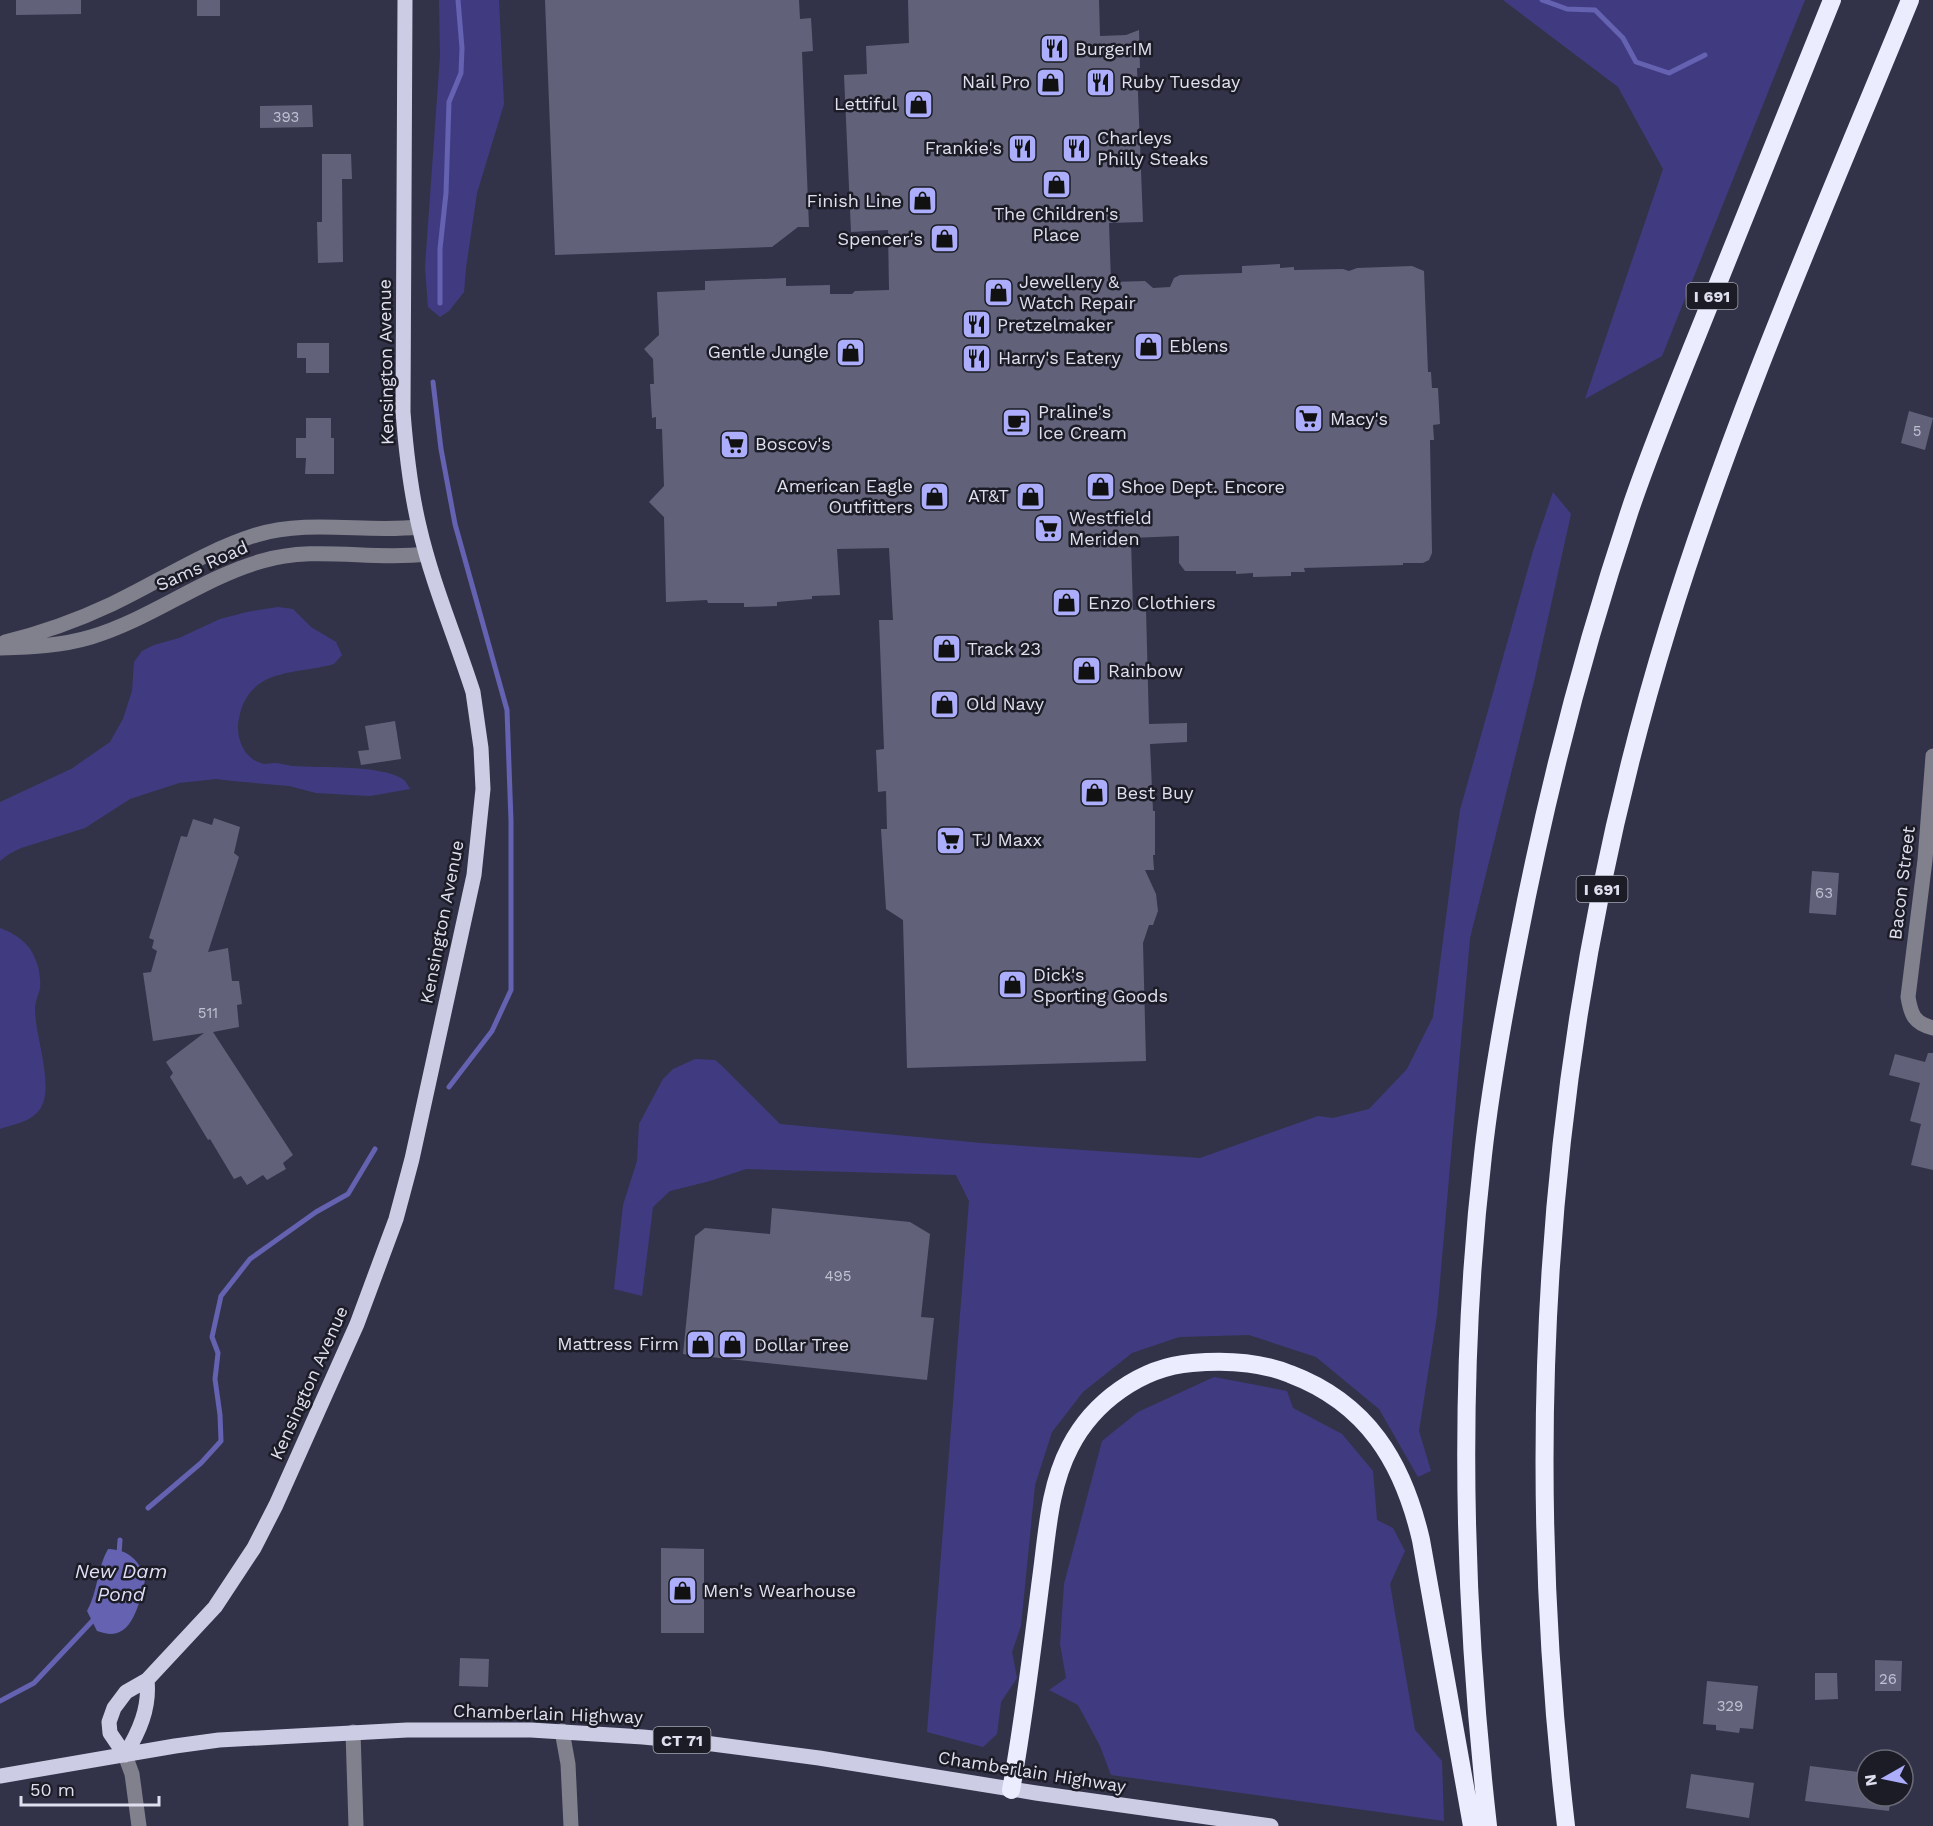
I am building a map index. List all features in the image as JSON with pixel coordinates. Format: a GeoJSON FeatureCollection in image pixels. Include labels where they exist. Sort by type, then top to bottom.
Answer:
{"type":"FeatureCollection","features":[{"type":"Feature","properties":{"kind":"highway","name":"I 691"},"geometry":{"type":"LineString","coordinates":[[1488,1826],[1475,1691],[1468,1576],[1466,1468],[1468,1366],[1474,1254],[1483,1157],[1495,1069],[1513,968],[1541,830],[1571,706],[1632,506],[1714,291],[1833,0]]}},
{"type":"Feature","properties":{"kind":"highway","name":"I 691"},"geometry":{"type":"LineString","coordinates":[[1566,1826],[1547,1606],[1544,1393],[1549,1292],[1561,1152],[1590,943],[1635,746],[1683,578],[1757,376],[1910,0]]}},
{"type":"Feature","properties":{"kind":"highway"},"geometry":{"type":"LineString","coordinates":[[1011,1790],[1052,1507],[1061,1469],[1070,1446],[1081,1428],[1095,1412],[1121,1389],[1137,1379],[1162,1368],[1184,1363],[1242,1362],[1286,1372],[1331,1396],[1366,1423],[1395,1463],[1409,1497],[1421,1540],[1472,1826]]}},
{"type":"Feature","properties":{"kind":"main road","name":"Kensington Avenue"},"geometry":{"type":"LineString","coordinates":[[125,1755],[110,1733],[109,1722],[114,1708],[126,1692],[147,1680],[215,1607],[242,1568],[276,1505],[357,1324],[396,1219],[412,1159],[474,875],[483,789],[481,748],[472,692],[419,527],[407,457],[403,412],[405,0]]}},
{"type":"Feature","properties":{"kind":"main road"},"geometry":{"type":"LineString","coordinates":[[125,1755],[138,1732],[146,1707],[147,1680]]}},
{"type":"Feature","properties":{"kind":"main road","name":"Chamberlain Highway"},"geometry":{"type":"LineString","coordinates":[[0,1776],[219,1740],[353,1732],[461,1729],[562,1731],[705,1743],[819,1758],[1011,1790],[1271,1826]]}},
{"type":"Feature","properties":{"kind":"street","name":"Sams Road"},"geometry":{"type":"LineString","coordinates":[[0,643],[32,635],[83,616],[222,547],[258,535],[290,528],[323,526],[392,529],[419,527]]}},
{"type":"Feature","properties":{"kind":"street","name":"Sams Road"},"geometry":{"type":"LineString","coordinates":[[0,648],[63,644],[91,637],[121,626],[232,571],[265,560],[304,555],[392,557],[426,554]]}},
{"type":"Feature","properties":{"kind":"street","name":"Bacon Street"},"geometry":{"type":"LineString","coordinates":[[1933,756],[1925,860],[1908,997],[1911,1014],[1924,1025],[1933,1028]]}},
{"type":"Feature","properties":{"kind":"street"},"geometry":{"type":"LineString","coordinates":[[562,1731],[568,1764],[571,1826]]}},
{"type":"Feature","properties":{"kind":"street"},"geometry":{"type":"LineString","coordinates":[[353,1732],[356,1826]]}},
{"type":"Feature","properties":{"kind":"street"},"geometry":{"type":"LineString","coordinates":[[125,1755],[134,1784],[138,1826]]}},
{"type":"Feature","properties":{"kind":"shaded area"},"geometry":{"type":"Polygon","coordinates":[[[439,0],[499,0],[504,104],[477,193],[464,292],[449,311],[440,317],[428,307],[425,267],[440,56],[439,0]]]}},
{"type":"Feature","properties":{"kind":"shaded area"},"geometry":{"type":"Polygon","coordinates":[[[1503,0],[1805,0],[1662,356],[1585,399],[1663,169],[1618,87],[1503,0]]]}},
{"type":"Feature","properties":{"kind":"shaded area"},"geometry":{"type":"Polygon","coordinates":[[[1553,492],[1571,514],[1535,677],[1470,938],[1437,1315],[1419,1431],[1431,1471],[1418,1477],[1379,1409],[1316,1357],[1249,1335],[1179,1337],[1132,1353],[1083,1392],[1052,1432],[1035,1485],[1021,1626],[1012,1652],[1017,1678],[1001,1702],[997,1734],[983,1747],[927,1732],[969,1201],[956,1175],[746,1169],[670,1191],[653,1207],[642,1296],[614,1289],[623,1205],[637,1161],[639,1124],[663,1079],[673,1069],[695,1059],[715,1060],[780,1124],[981,1143],[1200,1158],[1318,1116],[1333,1118],[1369,1109],[1407,1069],[1433,1017],[1460,810],[1533,551],[1553,492]]]}},
{"type":"Feature","properties":{"kind":"shaded area"},"geometry":{"type":"Polygon","coordinates":[[[278,607],[293,609],[311,627],[336,642],[342,655],[334,664],[276,676],[263,681],[253,690],[244,701],[238,724],[239,738],[245,751],[254,760],[264,764],[378,771],[402,779],[410,789],[370,796],[316,793],[289,786],[216,779],[179,783],[130,799],[85,828],[21,848],[0,861],[0,802],[71,769],[110,742],[123,719],[132,691],[134,662],[142,651],[179,638],[220,619],[278,607]]]}},
{"type":"Feature","properties":{"kind":"shaded area"},"geometry":{"type":"Polygon","coordinates":[[[0,928],[12,933],[27,945],[38,967],[40,985],[35,1010],[46,1088],[40,1109],[32,1117],[0,1129],[0,928]]]}},
{"type":"Feature","properties":{"kind":"shaded area"},"geometry":{"type":"Polygon","coordinates":[[[1214,1377],[1287,1391],[1293,1408],[1342,1434],[1373,1471],[1377,1520],[1393,1528],[1405,1551],[1390,1584],[1415,1730],[1442,1761],[1444,1821],[1111,1775],[1100,1746],[1078,1705],[1049,1690],[1066,1678],[1060,1644],[1064,1584],[1102,1441],[1138,1412],[1214,1377]]]}},
{"type":"Feature","properties":{"kind":"water","name":"New Dam Pond"},"geometry":{"type":"Polygon","coordinates":[[[108,1549],[122,1551],[132,1557],[146,1577],[136,1612],[131,1621],[126,1628],[111,1634],[97,1631],[87,1611],[108,1549]]]}},
{"type":"Feature","properties":{"kind":"building"},"geometry":{"type":"Polygon","coordinates":[[[16,0],[81,0],[81,14],[16,15],[16,0]]]}},
{"type":"Feature","properties":{"kind":"building"},"geometry":{"type":"Polygon","coordinates":[[[197,0],[220,0],[220,16],[197,16],[197,0]]]}},
{"type":"Feature","properties":{"kind":"building"},"geometry":{"type":"Polygon","coordinates":[[[545,0],[799,0],[800,19],[811,18],[813,51],[802,52],[809,227],[798,227],[772,247],[555,255],[545,0]]]}},
{"type":"Feature","properties":{"kind":"building","name":"Westfield Meriden"},"geometry":{"type":"Polygon","coordinates":[[[908,0],[1099,0],[1100,36],[1126,35],[1139,30],[1140,68],[1137,68],[1143,222],[1109,223],[1111,282],[1145,281],[1153,288],[1170,287],[1174,278],[1180,275],[1242,273],[1242,266],[1280,264],[1280,268],[1294,267],[1294,270],[1343,269],[1349,271],[1357,268],[1412,266],[1424,271],[1428,372],[1431,372],[1432,388],[1438,388],[1440,424],[1433,425],[1434,440],[1430,440],[1432,553],[1429,560],[1423,563],[1403,563],[1403,565],[1304,568],[1305,572],[1291,572],[1291,576],[1253,577],[1253,573],[1236,574],[1236,571],[1185,571],[1179,563],[1179,536],[1131,538],[1133,610],[1146,609],[1149,724],[1187,723],[1187,742],[1150,744],[1153,811],[1155,811],[1155,855],[1153,855],[1154,870],[1145,870],[1156,894],[1158,911],[1153,925],[1149,925],[1143,943],[1146,1061],[907,1068],[903,920],[886,909],[881,829],[887,829],[886,791],[878,792],[876,750],[884,749],[879,620],[893,620],[889,548],[837,549],[840,595],[812,596],[812,599],[777,602],[777,606],[744,607],[744,603],[708,603],[707,600],[666,602],[664,517],[649,502],[664,486],[662,429],[656,429],[656,417],[652,418],[650,384],[654,384],[653,359],[644,349],[659,335],[657,292],[705,290],[705,281],[786,278],[786,286],[830,285],[830,294],[889,290],[888,230],[851,232],[844,75],[867,74],[866,46],[909,43],[908,0]]]}},
{"type":"Feature","properties":{"kind":"building"},"geometry":{"type":"Polygon","coordinates":[[[312,105],[313,127],[260,128],[260,106],[312,105]]]}},
{"type":"Feature","properties":{"kind":"building"},"geometry":{"type":"Polygon","coordinates":[[[322,154],[351,154],[352,179],[342,179],[343,262],[318,263],[317,222],[322,222],[322,154]]]}},
{"type":"Feature","properties":{"kind":"building"},"geometry":{"type":"Polygon","coordinates":[[[297,343],[329,343],[329,373],[306,373],[306,358],[297,358],[297,343]]]}},
{"type":"Feature","properties":{"kind":"building"},"geometry":{"type":"Polygon","coordinates":[[[1909,411],[1933,418],[1925,450],[1901,443],[1909,411]]]}},
{"type":"Feature","properties":{"kind":"building"},"geometry":{"type":"Polygon","coordinates":[[[306,418],[331,418],[331,438],[334,438],[334,474],[305,474],[306,458],[296,458],[296,438],[306,438],[306,418]]]}},
{"type":"Feature","properties":{"kind":"building"},"geometry":{"type":"Polygon","coordinates":[[[395,721],[401,759],[361,765],[358,751],[369,750],[365,726],[395,721]]]}},
{"type":"Feature","properties":{"kind":"building"},"geometry":{"type":"Polygon","coordinates":[[[214,818],[240,827],[234,853],[239,857],[208,952],[228,948],[232,981],[239,981],[242,1004],[237,1005],[239,1027],[213,1032],[293,1155],[283,1163],[286,1169],[267,1180],[263,1175],[247,1185],[241,1176],[234,1179],[170,1077],[173,1073],[166,1062],[204,1033],[153,1041],[143,973],[151,972],[157,951],[152,948],[154,940],[149,938],[181,836],[187,837],[193,819],[212,825],[214,818]]]}},
{"type":"Feature","properties":{"kind":"building"},"geometry":{"type":"Polygon","coordinates":[[[1812,871],[1839,873],[1836,915],[1809,913],[1812,871]]]}},
{"type":"Feature","properties":{"kind":"building"},"geometry":{"type":"Polygon","coordinates":[[[1928,1053],[1933,1053],[1933,1170],[1911,1165],[1921,1124],[1910,1121],[1920,1083],[1889,1075],[1895,1054],[1925,1062],[1928,1053]]]}},
{"type":"Feature","properties":{"kind":"building"},"geometry":{"type":"Polygon","coordinates":[[[772,1208],[910,1222],[930,1234],[921,1317],[934,1318],[927,1380],[683,1354],[695,1236],[705,1228],[770,1234],[772,1208]]]}},
{"type":"Feature","properties":{"kind":"building","name":"Men's Wearhouse"},"geometry":{"type":"Polygon","coordinates":[[[661,1548],[704,1549],[704,1633],[661,1633],[661,1548]]]}},
{"type":"Feature","properties":{"kind":"building"},"geometry":{"type":"Polygon","coordinates":[[[460,1658],[489,1659],[488,1687],[459,1686],[460,1658]]]}},
{"type":"Feature","properties":{"kind":"building"},"geometry":{"type":"Polygon","coordinates":[[[1875,1660],[1902,1661],[1901,1691],[1875,1691],[1875,1660]]]}},
{"type":"Feature","properties":{"kind":"building"},"geometry":{"type":"Polygon","coordinates":[[[1815,1673],[1837,1673],[1838,1699],[1815,1700],[1815,1673]]]}},
{"type":"Feature","properties":{"kind":"building"},"geometry":{"type":"Polygon","coordinates":[[[1707,1681],[1758,1686],[1753,1729],[1740,1728],[1739,1733],[1716,1730],[1716,1725],[1703,1724],[1707,1681]]]}},
{"type":"Feature","properties":{"kind":"building"},"geometry":{"type":"Polygon","coordinates":[[[1810,1766],[1855,1772],[1855,1807],[1805,1801],[1810,1766]]]}},
{"type":"Feature","properties":{"kind":"building"},"geometry":{"type":"Polygon","coordinates":[[[1691,1774],[1754,1783],[1749,1818],[1686,1808],[1691,1774]]]}},
{"type":"Feature","properties":{"kind":"building"},"geometry":{"type":"Polygon","coordinates":[[[1864,1808],[1889,1808],[1889,1811],[1864,1808]]]}},
{"type":"Feature","properties":{"kind":"waterway"},"geometry":{"type":"LineString","coordinates":[[440,303],[440,249],[446,193],[449,102],[461,73],[462,48],[458,0]]}},
{"type":"Feature","properties":{"kind":"waterway"},"geometry":{"type":"LineString","coordinates":[[1542,0],[1567,9],[1595,10],[1623,38],[1636,62],[1669,73],[1705,55]]}},
{"type":"Feature","properties":{"kind":"waterway"},"geometry":{"type":"LineString","coordinates":[[433,382],[441,449],[455,524],[507,710],[511,821],[511,990],[492,1031],[449,1087]]}},
{"type":"Feature","properties":{"kind":"waterway"},"geometry":{"type":"LineString","coordinates":[[148,1508],[201,1463],[221,1441],[215,1379],[218,1353],[212,1337],[221,1296],[250,1259],[316,1212],[348,1194],[375,1149]]}},
{"type":"Feature","properties":{"kind":"waterway"},"geometry":{"type":"LineString","coordinates":[[119,1554],[120,1540]]}},
{"type":"Feature","properties":{"kind":"waterway"},"geometry":{"type":"LineString","coordinates":[[0,1701],[34,1683],[97,1616]]}},
{"type":"Feature","properties":{"kind":"place","name":"BurgerIM"},"geometry":{"type":"Point","coordinates":[1054,49]}},
{"type":"Feature","properties":{"kind":"place","name":"Nail Pro"},"geometry":{"type":"Point","coordinates":[1051,82]}},
{"type":"Feature","properties":{"kind":"place","name":"Ruby Tuesday"},"geometry":{"type":"Point","coordinates":[1100,82]}},
{"type":"Feature","properties":{"kind":"place","name":"Lettiful"},"geometry":{"type":"Point","coordinates":[918,104]}},
{"type":"Feature","properties":{"kind":"place","name":"Frankie's"},"geometry":{"type":"Point","coordinates":[1023,148]}},
{"type":"Feature","properties":{"kind":"place","name":"Charleys Philly Steaks"},"geometry":{"type":"Point","coordinates":[1076,148]}},
{"type":"Feature","properties":{"kind":"place","name":"The Children's Place"},"geometry":{"type":"Point","coordinates":[1056,185]}},
{"type":"Feature","properties":{"kind":"place","name":"Finish Line"},"geometry":{"type":"Point","coordinates":[923,201]}},
{"type":"Feature","properties":{"kind":"place","name":"Spencer's"},"geometry":{"type":"Point","coordinates":[944,239]}},
{"type":"Feature","properties":{"kind":"place","name":"Jewellery & Watch Repair"},"geometry":{"type":"Point","coordinates":[998,292]}},
{"type":"Feature","properties":{"kind":"place","name":"Pretzelmaker"},"geometry":{"type":"Point","coordinates":[976,325]}},
{"type":"Feature","properties":{"kind":"place","name":"Eblens"},"geometry":{"type":"Point","coordinates":[1148,346]}},
{"type":"Feature","properties":{"kind":"place","name":"Gentle Jungle"},"geometry":{"type":"Point","coordinates":[850,352]}},
{"type":"Feature","properties":{"kind":"place","name":"Harry's Eatery"},"geometry":{"type":"Point","coordinates":[977,358]}},
{"type":"Feature","properties":{"kind":"place","name":"Macy's"},"geometry":{"type":"Point","coordinates":[1309,419]}},
{"type":"Feature","properties":{"kind":"place","name":"Praline's Ice Cream"},"geometry":{"type":"Point","coordinates":[1017,422]}},
{"type":"Feature","properties":{"kind":"place","name":"Boscov's"},"geometry":{"type":"Point","coordinates":[734,444]}},
{"type":"Feature","properties":{"kind":"place","name":"Shoe Dept. Encore"},"geometry":{"type":"Point","coordinates":[1100,487]}},
{"type":"Feature","properties":{"kind":"place","name":"American Eagle Outfitters"},"geometry":{"type":"Point","coordinates":[934,496]}},
{"type":"Feature","properties":{"kind":"place","name":"AT&T"},"geometry":{"type":"Point","coordinates":[1030,496]}},
{"type":"Feature","properties":{"kind":"place","name":"Westfield Meriden"},"geometry":{"type":"Point","coordinates":[1048,528]}},
{"type":"Feature","properties":{"kind":"place","name":"Enzo Clothiers"},"geometry":{"type":"Point","coordinates":[1067,603]}},
{"type":"Feature","properties":{"kind":"place","name":"Track 23"},"geometry":{"type":"Point","coordinates":[946,649]}},
{"type":"Feature","properties":{"kind":"place","name":"Rainbow"},"geometry":{"type":"Point","coordinates":[1087,671]}},
{"type":"Feature","properties":{"kind":"place","name":"Old Navy"},"geometry":{"type":"Point","coordinates":[945,704]}},
{"type":"Feature","properties":{"kind":"place","name":"Best Buy"},"geometry":{"type":"Point","coordinates":[1095,793]}},
{"type":"Feature","properties":{"kind":"place","name":"TJ Maxx"},"geometry":{"type":"Point","coordinates":[951,840]}},
{"type":"Feature","properties":{"kind":"place","name":"Dick's Sporting Goods"},"geometry":{"type":"Point","coordinates":[1012,985]}},
{"type":"Feature","properties":{"kind":"place","name":"Mattress Firm"},"geometry":{"type":"Point","coordinates":[700,1344]}},
{"type":"Feature","properties":{"kind":"place","name":"Dollar Tree"},"geometry":{"type":"Point","coordinates":[733,1345]}},
{"type":"Feature","properties":{"kind":"place","name":"Men's Wearhouse"},"geometry":{"type":"Point","coordinates":[682,1591]}}]}
